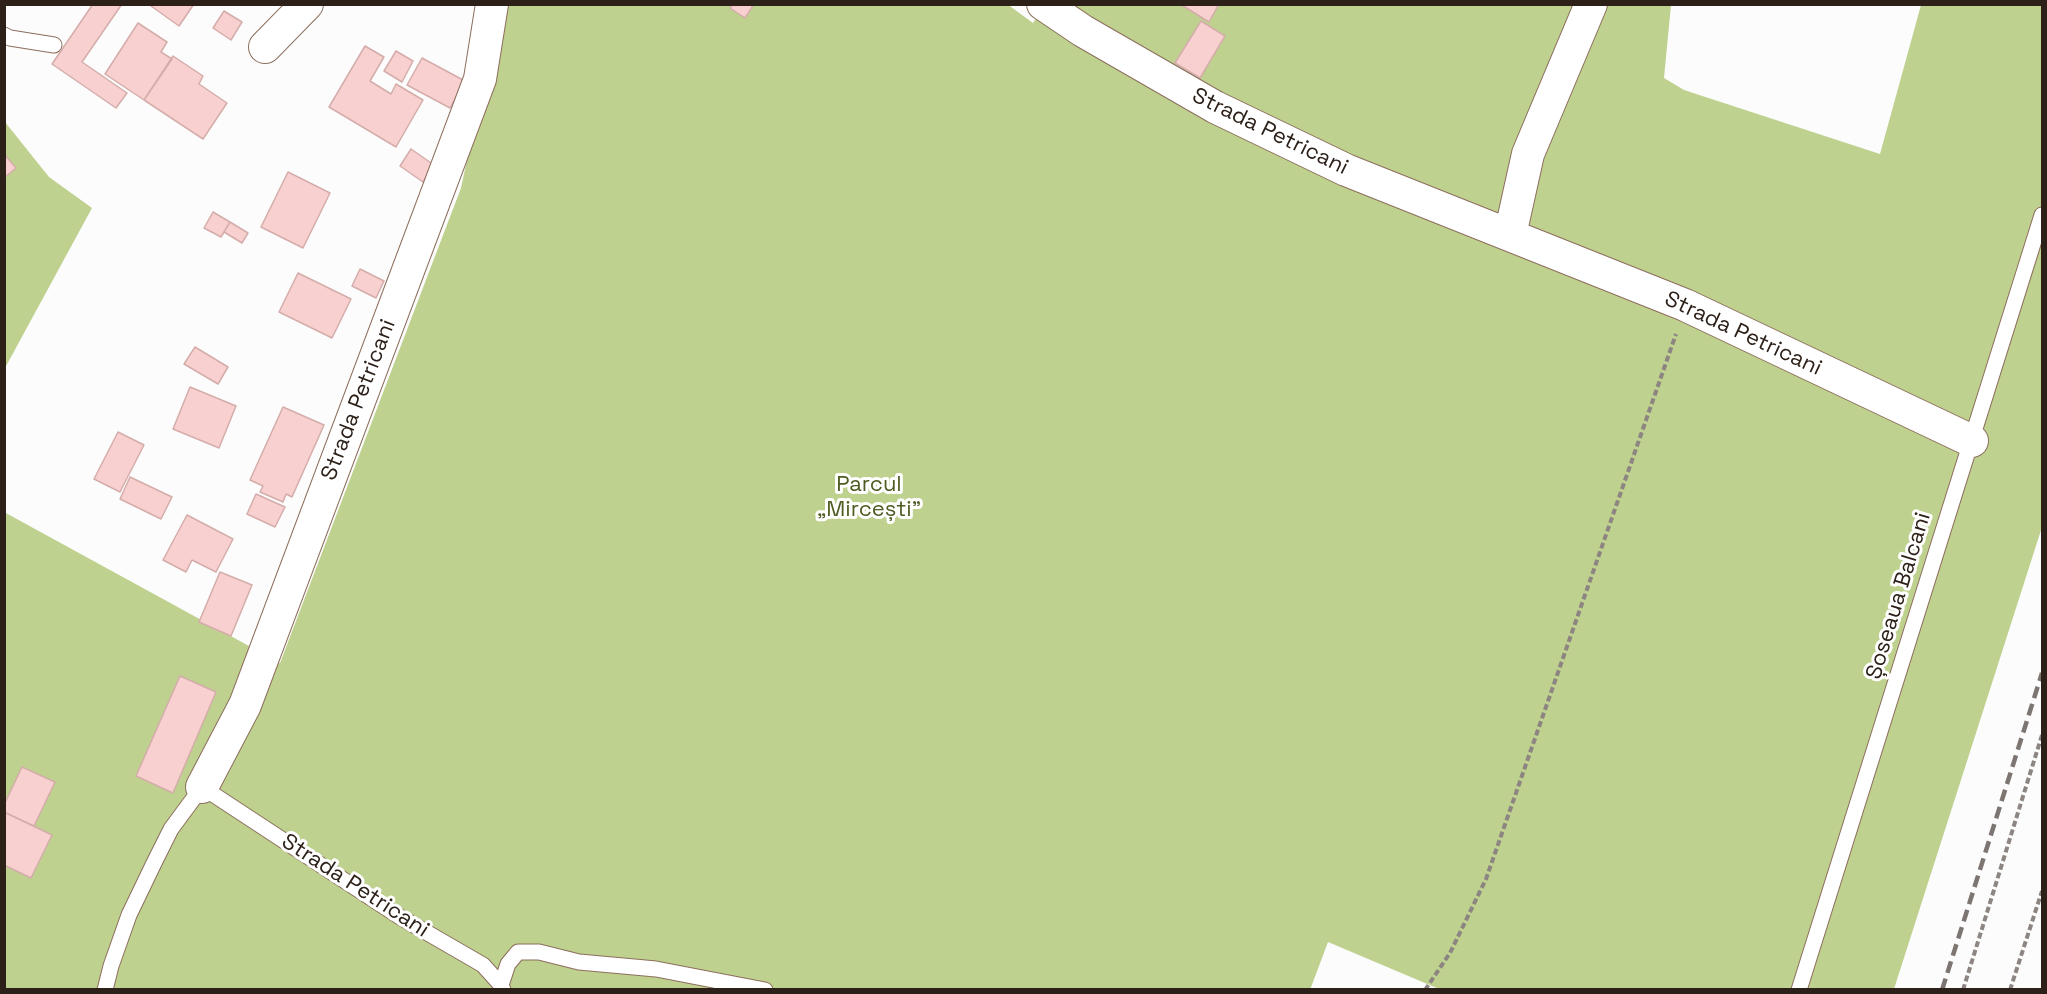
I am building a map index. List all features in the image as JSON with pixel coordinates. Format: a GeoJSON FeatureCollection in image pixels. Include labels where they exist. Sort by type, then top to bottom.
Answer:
{"type":"FeatureCollection","features":[{"type":"Feature","properties":{"kind":"street"},"geometry":{"type":"LineString","coordinates":[[265,47],[307,4]]}},
{"type":"Feature","properties":{"kind":"street","name":"Strada Petricani"},"geometry":{"type":"LineString","coordinates":[[202,787],[244,705],[480,79],[492,4]]}},
{"type":"Feature","properties":{"kind":"street","name":"Strada Petricani"},"geometry":{"type":"LineString","coordinates":[[1043,4],[1083,31],[1215,107],[1346,170],[1685,305],[1972,441]]}},
{"type":"Feature","properties":{"kind":"street"},"geometry":{"type":"LineString","coordinates":[[1509,235],[1528,153],[1591,4]]}},
{"type":"Feature","properties":{"kind":"lane"},"geometry":{"type":"LineString","coordinates":[[4,35],[54,45]]}},
{"type":"Feature","properties":{"kind":"lane","name":"Șoseaua Balcani"},"geometry":{"type":"LineString","coordinates":[[1799,990],[2043,215]]}},
{"type":"Feature","properties":{"kind":"lane","name":"Strada Petricani"},"geometry":{"type":"LineString","coordinates":[[105,990],[129,915],[171,829],[202,787],[400,917],[483,965],[502,987]]}},
{"type":"Feature","properties":{"kind":"lane"},"geometry":{"type":"LineString","coordinates":[[502,987],[508,964],[518,952],[539,952],[579,962],[656,969],[765,990]]}},
{"type":"Feature","properties":{"kind":"path"},"geometry":{"type":"LineString","coordinates":[[1425,990],[1450,953],[1486,879],[1685,305]]}},
{"type":"Feature","properties":{"kind":"path"},"geometry":{"type":"LineString","coordinates":[[1963,990],[2043,735]]}},
{"type":"Feature","properties":{"kind":"path"},"geometry":{"type":"LineString","coordinates":[[2010,990],[2043,891]]}},
{"type":"Feature","properties":{"kind":"green space","name":"Parcul „Mircești”"},"geometry":{"type":"Polygon","coordinates":[[[1007,4],[1033,23],[1045,4],[1671,5],[1664,78],[1684,90],[1880,154],[1921,5],[2042,5],[2042,527],[1894,989],[1439,989],[1328,942],[1310,990],[5,989],[4,512],[280,663],[461,188],[500,5],[1007,4]]]}},
{"type":"Feature","properties":{"kind":"green space"},"geometry":{"type":"Polygon","coordinates":[[[5,122],[49,177],[92,208],[5,368],[5,122]]]}},
{"type":"Feature","properties":{"kind":"building"},"geometry":{"type":"Polygon","coordinates":[[[93,4],[122,4],[82,62],[127,93],[116,108],[52,64],[93,4]]]}},
{"type":"Feature","properties":{"kind":"building"},"geometry":{"type":"Polygon","coordinates":[[[152,4],[194,4],[179,26],[151,6],[152,4]]]}},
{"type":"Feature","properties":{"kind":"building"},"geometry":{"type":"Polygon","coordinates":[[[733,4],[754,4],[745,18],[730,8],[733,4]]]}},
{"type":"Feature","properties":{"kind":"building"},"geometry":{"type":"Polygon","coordinates":[[[1180,4],[1219,4],[1209,22],[1180,4]]]}},
{"type":"Feature","properties":{"kind":"building"},"geometry":{"type":"Polygon","coordinates":[[[224,11],[242,22],[231,40],[213,28],[224,11]]]}},
{"type":"Feature","properties":{"kind":"building"},"geometry":{"type":"Polygon","coordinates":[[[1201,21],[1225,36],[1200,78],[1175,63],[1201,21]]]}},
{"type":"Feature","properties":{"kind":"building"},"geometry":{"type":"Polygon","coordinates":[[[138,23],[167,42],[161,52],[172,59],[144,100],[105,74],[138,23]]]}},
{"type":"Feature","properties":{"kind":"building"},"geometry":{"type":"Polygon","coordinates":[[[365,46],[384,57],[370,81],[391,94],[396,84],[423,100],[396,147],[329,107],[365,46]]]}},
{"type":"Feature","properties":{"kind":"building"},"geometry":{"type":"Polygon","coordinates":[[[396,51],[413,61],[402,82],[384,71],[396,51]]]}},
{"type":"Feature","properties":{"kind":"building"},"geometry":{"type":"Polygon","coordinates":[[[173,56],[203,76],[199,84],[227,103],[203,139],[144,100],[173,56]]]}},
{"type":"Feature","properties":{"kind":"building"},"geometry":{"type":"Polygon","coordinates":[[[422,58],[465,81],[450,108],[407,85],[422,58]]]}},
{"type":"Feature","properties":{"kind":"building"},"geometry":{"type":"Polygon","coordinates":[[[411,149],[434,165],[423,182],[400,166],[411,149]]]}},
{"type":"Feature","properties":{"kind":"building"},"geometry":{"type":"Polygon","coordinates":[[[4,154],[16,168],[4,178],[4,154]]]}},
{"type":"Feature","properties":{"kind":"building"},"geometry":{"type":"Polygon","coordinates":[[[288,172],[330,193],[303,248],[261,227],[288,172]]]}},
{"type":"Feature","properties":{"kind":"building"},"geometry":{"type":"Polygon","coordinates":[[[213,212],[230,222],[221,237],[204,228],[213,212]]]}},
{"type":"Feature","properties":{"kind":"building"},"geometry":{"type":"Polygon","coordinates":[[[230,222],[248,233],[242,243],[224,232],[230,222]]]}},
{"type":"Feature","properties":{"kind":"building"},"geometry":{"type":"Polygon","coordinates":[[[360,269],[384,281],[376,298],[352,286],[360,269]]]}},
{"type":"Feature","properties":{"kind":"building"},"geometry":{"type":"Polygon","coordinates":[[[298,273],[351,299],[332,338],[279,312],[298,273]]]}},
{"type":"Feature","properties":{"kind":"building"},"geometry":{"type":"Polygon","coordinates":[[[195,347],[228,367],[218,384],[184,364],[195,347]]]}},
{"type":"Feature","properties":{"kind":"building"},"geometry":{"type":"Polygon","coordinates":[[[190,387],[236,406],[219,448],[173,429],[190,387]]]}},
{"type":"Feature","properties":{"kind":"building"},"geometry":{"type":"Polygon","coordinates":[[[283,407],[324,425],[292,497],[286,494],[283,502],[260,492],[263,486],[250,480],[283,407]]]}},
{"type":"Feature","properties":{"kind":"building"},"geometry":{"type":"Polygon","coordinates":[[[118,432],[144,445],[120,492],[94,479],[118,432]]]}},
{"type":"Feature","properties":{"kind":"building"},"geometry":{"type":"Polygon","coordinates":[[[130,477],[172,497],[161,519],[120,499],[130,477]]]}},
{"type":"Feature","properties":{"kind":"building"},"geometry":{"type":"Polygon","coordinates":[[[256,494],[285,507],[275,527],[247,514],[256,494]]]}},
{"type":"Feature","properties":{"kind":"building"},"geometry":{"type":"Polygon","coordinates":[[[187,515],[233,539],[216,572],[192,560],[186,572],[163,560],[187,515]]]}},
{"type":"Feature","properties":{"kind":"building"},"geometry":{"type":"Polygon","coordinates":[[[220,572],[252,585],[231,636],[199,622],[220,572]]]}},
{"type":"Feature","properties":{"kind":"building"},"geometry":{"type":"Polygon","coordinates":[[[180,676],[216,692],[173,793],[136,776],[180,676]]]}},
{"type":"Feature","properties":{"kind":"building"},"geometry":{"type":"Polygon","coordinates":[[[22,767],[55,782],[34,826],[4,812],[4,805],[22,767]]]}},
{"type":"Feature","properties":{"kind":"building"},"geometry":{"type":"Polygon","coordinates":[[[4,812],[52,835],[31,878],[4,865],[4,812]]]}},
{"type":"Feature","properties":{"kind":"railway"},"geometry":{"type":"LineString","coordinates":[[1942,990],[2042,673]]}}]}
